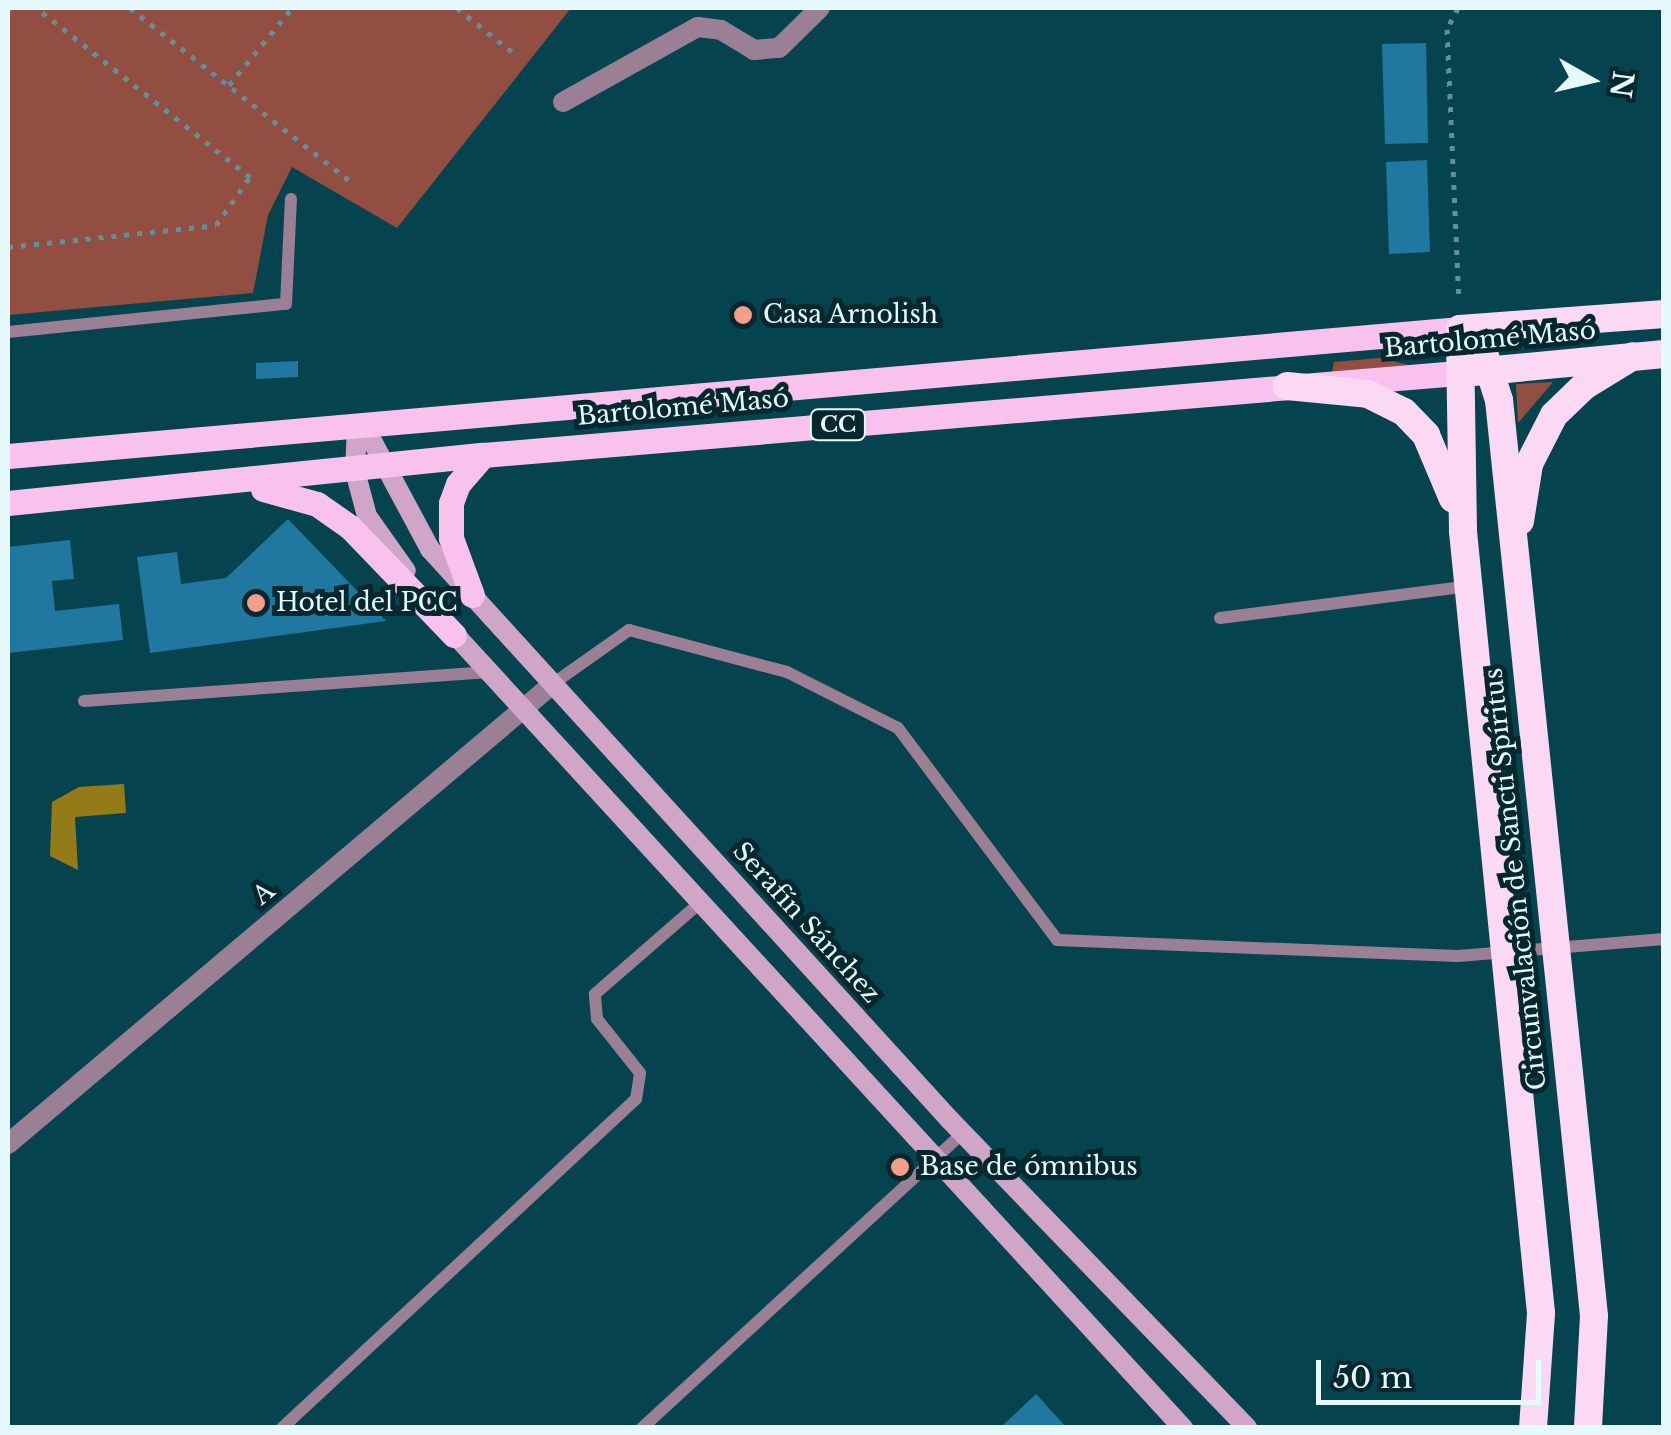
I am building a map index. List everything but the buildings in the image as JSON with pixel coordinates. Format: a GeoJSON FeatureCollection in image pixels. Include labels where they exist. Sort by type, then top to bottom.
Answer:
{"type":"FeatureCollection","features":[{"type":"Feature","properties":{"kind":"highway","name":"Bartolomé Masó"},"geometry":{"type":"LineString","coordinates":[[1468,328],[1664,314]]}},
{"type":"Feature","properties":{"kind":"highway","name":"Circunvalación de Sancti Spíritus"},"geometry":{"type":"LineString","coordinates":[[1468,328],[1490,370],[1518,597],[1552,948],[1594,1316],[1588,1428]]}},
{"type":"Feature","properties":{"kind":"highway","name":"Circunvalación de Sancti Spíritus"},"geometry":{"type":"LineString","coordinates":[[1468,328],[1458,373],[1464,531],[1540,1312],[1533,1428]]}},
{"type":"Feature","properties":{"kind":"highway","name":"Bartolomé Masó"},"geometry":{"type":"LineString","coordinates":[[1458,373],[1664,354]]}},
{"type":"Feature","properties":{"kind":"highway"},"geometry":{"type":"LineString","coordinates":[[1518,597],[1518,532],[1529,464],[1554,414],[1633,356]]}},
{"type":"Feature","properties":{"kind":"highway"},"geometry":{"type":"LineString","coordinates":[[1287,386],[1368,394],[1404,412],[1426,435],[1464,531]]}},
{"type":"Feature","properties":{"kind":"main road","name":"Bartolomé Masó"},"geometry":{"type":"LineString","coordinates":[[8,456],[1468,328]]}},
{"type":"Feature","properties":{"kind":"main road","name":"Bartolomé Masó"},"geometry":{"type":"LineString","coordinates":[[8,503],[388,468],[484,455],[1458,373]]}},
{"type":"Feature","properties":{"kind":"main road","name":"Serafín Sánchez"},"geometry":{"type":"LineString","coordinates":[[360,426],[388,468],[430,549],[963,1133],[1247,1428]]}},
{"type":"Feature","properties":{"kind":"main road"},"geometry":{"type":"LineString","coordinates":[[360,426],[355,471],[367,516],[454,635]]}},
{"type":"Feature","properties":{"kind":"main road"},"geometry":{"type":"LineString","coordinates":[[472,594],[451,538],[450,504],[458,484],[484,455]]}},
{"type":"Feature","properties":{"kind":"main road"},"geometry":{"type":"LineString","coordinates":[[218,485],[285,491],[317,504],[373,549],[522,707],[933,1161],[1184,1428]]}},
{"type":"Feature","properties":{"kind":"street"},"geometry":{"type":"LineString","coordinates":[[563,102],[698,27],[721,30],[754,50],[780,48],[820,8]]}},
{"type":"Feature","properties":{"kind":"street","name":"A"},"geometry":{"type":"LineString","coordinates":[[8,1144],[522,707],[554,684]]}},
{"type":"Feature","properties":{"kind":"lane"},"geometry":{"type":"LineString","coordinates":[[8,332],[286,304],[291,199]]}},
{"type":"Feature","properties":{"kind":"lane"},"geometry":{"type":"LineString","coordinates":[[1220,618],[1469,586]]}},
{"type":"Feature","properties":{"kind":"lane"},"geometry":{"type":"LineString","coordinates":[[554,684],[629,630],[787,672],[898,728],[1057,940],[1458,956],[1664,939]]}},
{"type":"Feature","properties":{"kind":"lane"},"geometry":{"type":"LineString","coordinates":[[84,701],[489,672]]}},
{"type":"Feature","properties":{"kind":"lane"},"geometry":{"type":"LineString","coordinates":[[282,1428],[636,1099],[640,1073],[597,1019],[595,994],[700,902]]}},
{"type":"Feature","properties":{"kind":"lane"},"geometry":{"type":"LineString","coordinates":[[642,1428],[963,1133]]}},
{"type":"Feature","properties":{"kind":"path"},"geometry":{"type":"LineString","coordinates":[[8,246],[216,225],[250,177],[37,8]]}},
{"type":"Feature","properties":{"kind":"path"},"geometry":{"type":"LineString","coordinates":[[130,8],[351,182]]}},
{"type":"Feature","properties":{"kind":"path"},"geometry":{"type":"LineString","coordinates":[[229,86],[292,8]]}},
{"type":"Feature","properties":{"kind":"path"},"geometry":{"type":"LineString","coordinates":[[457,8],[516,56]]}},
{"type":"Feature","properties":{"kind":"path"},"geometry":{"type":"LineString","coordinates":[[1458,8],[1447,29],[1468,328]]}},
{"type":"Feature","properties":{"kind":"shaded area"},"geometry":{"type":"Polygon","coordinates":[[[8,8],[571,8],[397,228],[292,167],[268,215],[253,293],[8,315],[8,8]]]}},
{"type":"Feature","properties":{"kind":"shaded area"},"geometry":{"type":"Polygon","coordinates":[[[1379,358],[1409,365],[1332,372],[1334,362],[1379,358]]]}},
{"type":"Feature","properties":{"kind":"shaded area"},"geometry":{"type":"Polygon","coordinates":[[[1553,382],[1518,423],[1516,384],[1553,382]]]}},
{"type":"Feature","properties":{"kind":"shaded area"},"geometry":{"type":"Polygon","coordinates":[[[124,784],[126,813],[75,817],[78,870],[50,856],[52,802],[79,787],[124,784]]]}},
{"type":"Feature","properties":{"kind":"place","name":"Casa Arnolish"},"geometry":{"type":"Point","coordinates":[743,315]}},
{"type":"Feature","properties":{"kind":"place","name":"Hotel del PCC"},"geometry":{"type":"Point","coordinates":[256,603]}},
{"type":"Feature","properties":{"kind":"place","name":"Base de ómnibus"},"geometry":{"type":"Point","coordinates":[900,1167]}}]}
